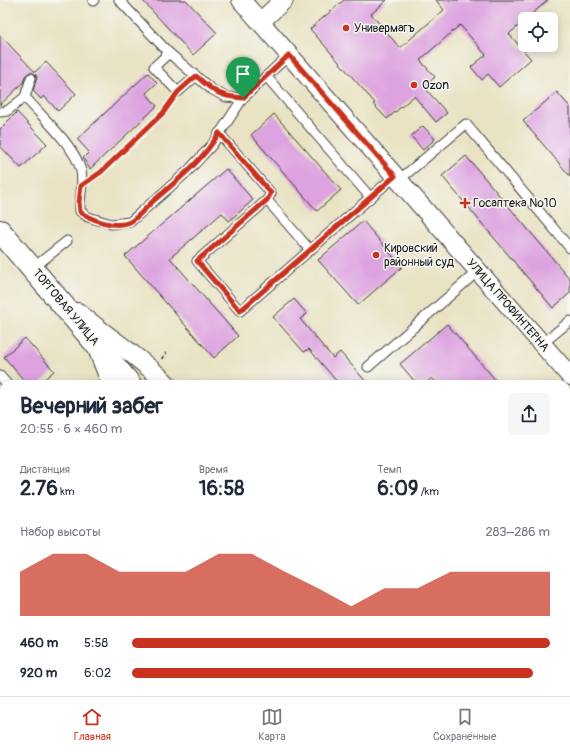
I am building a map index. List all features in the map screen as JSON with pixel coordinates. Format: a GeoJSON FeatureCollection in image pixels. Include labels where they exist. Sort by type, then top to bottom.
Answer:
{"type":"FeatureCollection","features":[{"type":"Feature","properties":{"kind":"main road","name":"ТОРГОВАЯ УЛИЦА"},"geometry":{"type":"LineString","coordinates":[[0,231],[127,380]]}},
{"type":"Feature","properties":{"kind":"street","name":"УЛИЦА ПРОФИНТЕРНА"},"geometry":{"type":"LineString","coordinates":[[241,0],[570,376]]}},
{"type":"Feature","properties":{"kind":"street"},"geometry":{"type":"LineString","coordinates":[[260,22],[284,0]]}},
{"type":"Feature","properties":{"kind":"street"},"geometry":{"type":"LineString","coordinates":[[39,276],[105,335],[153,370],[163,380]]}},
{"type":"Feature","properties":{"kind":"street"},"geometry":{"type":"LineString","coordinates":[[94,341],[109,380]]}},
{"type":"Feature","properties":{"kind":"lane"},"geometry":{"type":"LineString","coordinates":[[119,0],[169,53],[211,89],[226,97],[243,98]]}},
{"type":"Feature","properties":{"kind":"lane"},"geometry":{"type":"LineString","coordinates":[[169,53],[154,67],[178,92],[196,76]]}},
{"type":"Feature","properties":{"kind":"lane"},"geometry":{"type":"LineString","coordinates":[[24,97],[74,152],[81,171],[79,202],[80,212],[88,217],[112,224],[130,222],[188,171],[212,145],[243,98],[289,55]]}},
{"type":"Feature","properties":{"kind":"lane"},"geometry":{"type":"LineString","coordinates":[[266,76],[370,197]]}},
{"type":"Feature","properties":{"kind":"lane"},"geometry":{"type":"LineString","coordinates":[[0,112],[7,111],[24,97],[31,78]]}},
{"type":"Feature","properties":{"kind":"lane"},"geometry":{"type":"LineString","coordinates":[[219,133],[271,193],[267,200],[197,261],[240,311],[370,197],[397,178],[466,124],[570,248]]}},
{"type":"Feature","properties":{"kind":"lane"},"geometry":{"type":"LineString","coordinates":[[267,200],[310,250]]}},
{"type":"Feature","properties":{"kind":"lane"},"geometry":{"type":"LineString","coordinates":[[39,276],[67,241]]}},
{"type":"Feature","properties":{"kind":"lane"},"geometry":{"type":"LineString","coordinates":[[368,367],[478,271]]}},
{"type":"Feature","properties":{"kind":"lane"},"geometry":{"type":"LineString","coordinates":[[542,344],[570,321]]}},
{"type":"Feature","properties":{"kind":"path"},"geometry":{"type":"LineString","coordinates":[[81,186],[101,172],[163,113],[178,92]]}},
{"type":"Feature","properties":{"kind":"building"},"geometry":{"type":"Polygon","coordinates":[[[142,0],[186,0],[217,33],[193,55],[142,0]]]}},
{"type":"Feature","properties":{"kind":"building"},"geometry":{"type":"Polygon","coordinates":[[[344,0],[387,0],[371,14],[400,48],[444,10],[436,0],[548,0],[534,12],[518,12],[518,26],[509,34],[518,44],[518,52],[525,52],[531,59],[499,87],[488,74],[482,80],[471,67],[486,55],[460,25],[420,60],[435,77],[424,87],[447,113],[436,122],[414,96],[387,119],[373,104],[375,103],[310,29],[344,0]]]}},
{"type":"Feature","properties":{"kind":"building"},"geometry":{"type":"Polygon","coordinates":[[[0,35],[35,72],[46,62],[76,94],[58,111],[44,96],[41,99],[33,91],[37,77],[35,74],[30,72],[25,76],[23,83],[0,105],[0,35]]]}},
{"type":"Feature","properties":{"kind":"building"},"geometry":{"type":"Polygon","coordinates":[[[148,73],[157,83],[146,93],[157,106],[90,169],[83,158],[89,152],[77,139],[148,73]]]}},
{"type":"Feature","properties":{"kind":"building"},"geometry":{"type":"Polygon","coordinates":[[[557,92],[570,107],[570,176],[523,121],[557,92]]]}},
{"type":"Feature","properties":{"kind":"building"},"geometry":{"type":"Polygon","coordinates":[[[17,112],[47,144],[21,168],[0,146],[0,129],[17,112]]]}},
{"type":"Feature","properties":{"kind":"building"},"geometry":{"type":"Polygon","coordinates":[[[274,114],[341,190],[317,211],[251,135],[274,114]]]}},
{"type":"Feature","properties":{"kind":"building"},"geometry":{"type":"Polygon","coordinates":[[[423,126],[435,139],[423,150],[411,136],[423,126]]]}},
{"type":"Feature","properties":{"kind":"building"},"geometry":{"type":"Polygon","coordinates":[[[466,156],[570,279],[570,293],[553,308],[442,176],[466,156]]]}},
{"type":"Feature","properties":{"kind":"building"},"geometry":{"type":"Polygon","coordinates":[[[226,169],[253,200],[229,221],[222,213],[170,258],[238,336],[214,358],[125,256],[226,169]]]}},
{"type":"Feature","properties":{"kind":"building"},"geometry":{"type":"Polygon","coordinates":[[[363,221],[402,267],[358,305],[318,260],[363,221]]]}},
{"type":"Feature","properties":{"kind":"building"},"geometry":{"type":"Polygon","coordinates":[[[294,299],[307,314],[300,319],[333,358],[340,352],[364,380],[336,380],[309,349],[304,352],[273,317],[294,299]]]}},
{"type":"Feature","properties":{"kind":"building"},"geometry":{"type":"Polygon","coordinates":[[[447,324],[496,380],[434,380],[432,378],[430,380],[414,380],[400,364],[447,324]]]}},
{"type":"Feature","properties":{"kind":"building"},"geometry":{"type":"Polygon","coordinates":[[[25,338],[54,371],[44,380],[24,380],[4,357],[25,338]]]}},
{"type":"Feature","properties":{"kind":"place","name":"Универмагъ"},"geometry":{"type":"Point","coordinates":[346,28]}},
{"type":"Feature","properties":{"kind":"place","name":"Ozon"},"geometry":{"type":"Point","coordinates":[414,85]}},
{"type":"Feature","properties":{"kind":"place","name":"Госаптека №10"},"geometry":{"type":"Point","coordinates":[465,203]}},
{"type":"Feature","properties":{"kind":"place","name":"Кировский районный суд"},"geometry":{"type":"Point","coordinates":[376,255]}},
{"type":"Feature","properties":{"kind":"route"},"geometry":{"type":"LineString","coordinates":[[289,55],[395,176],[240,311],[197,261],[267,200],[271,193],[219,133],[212,145],[188,171],[130,222],[112,224],[88,217],[80,212],[79,202],[81,186],[101,172],[163,113],[178,92],[196,76],[211,89],[226,97],[243,98],[289,55]]}}]}
